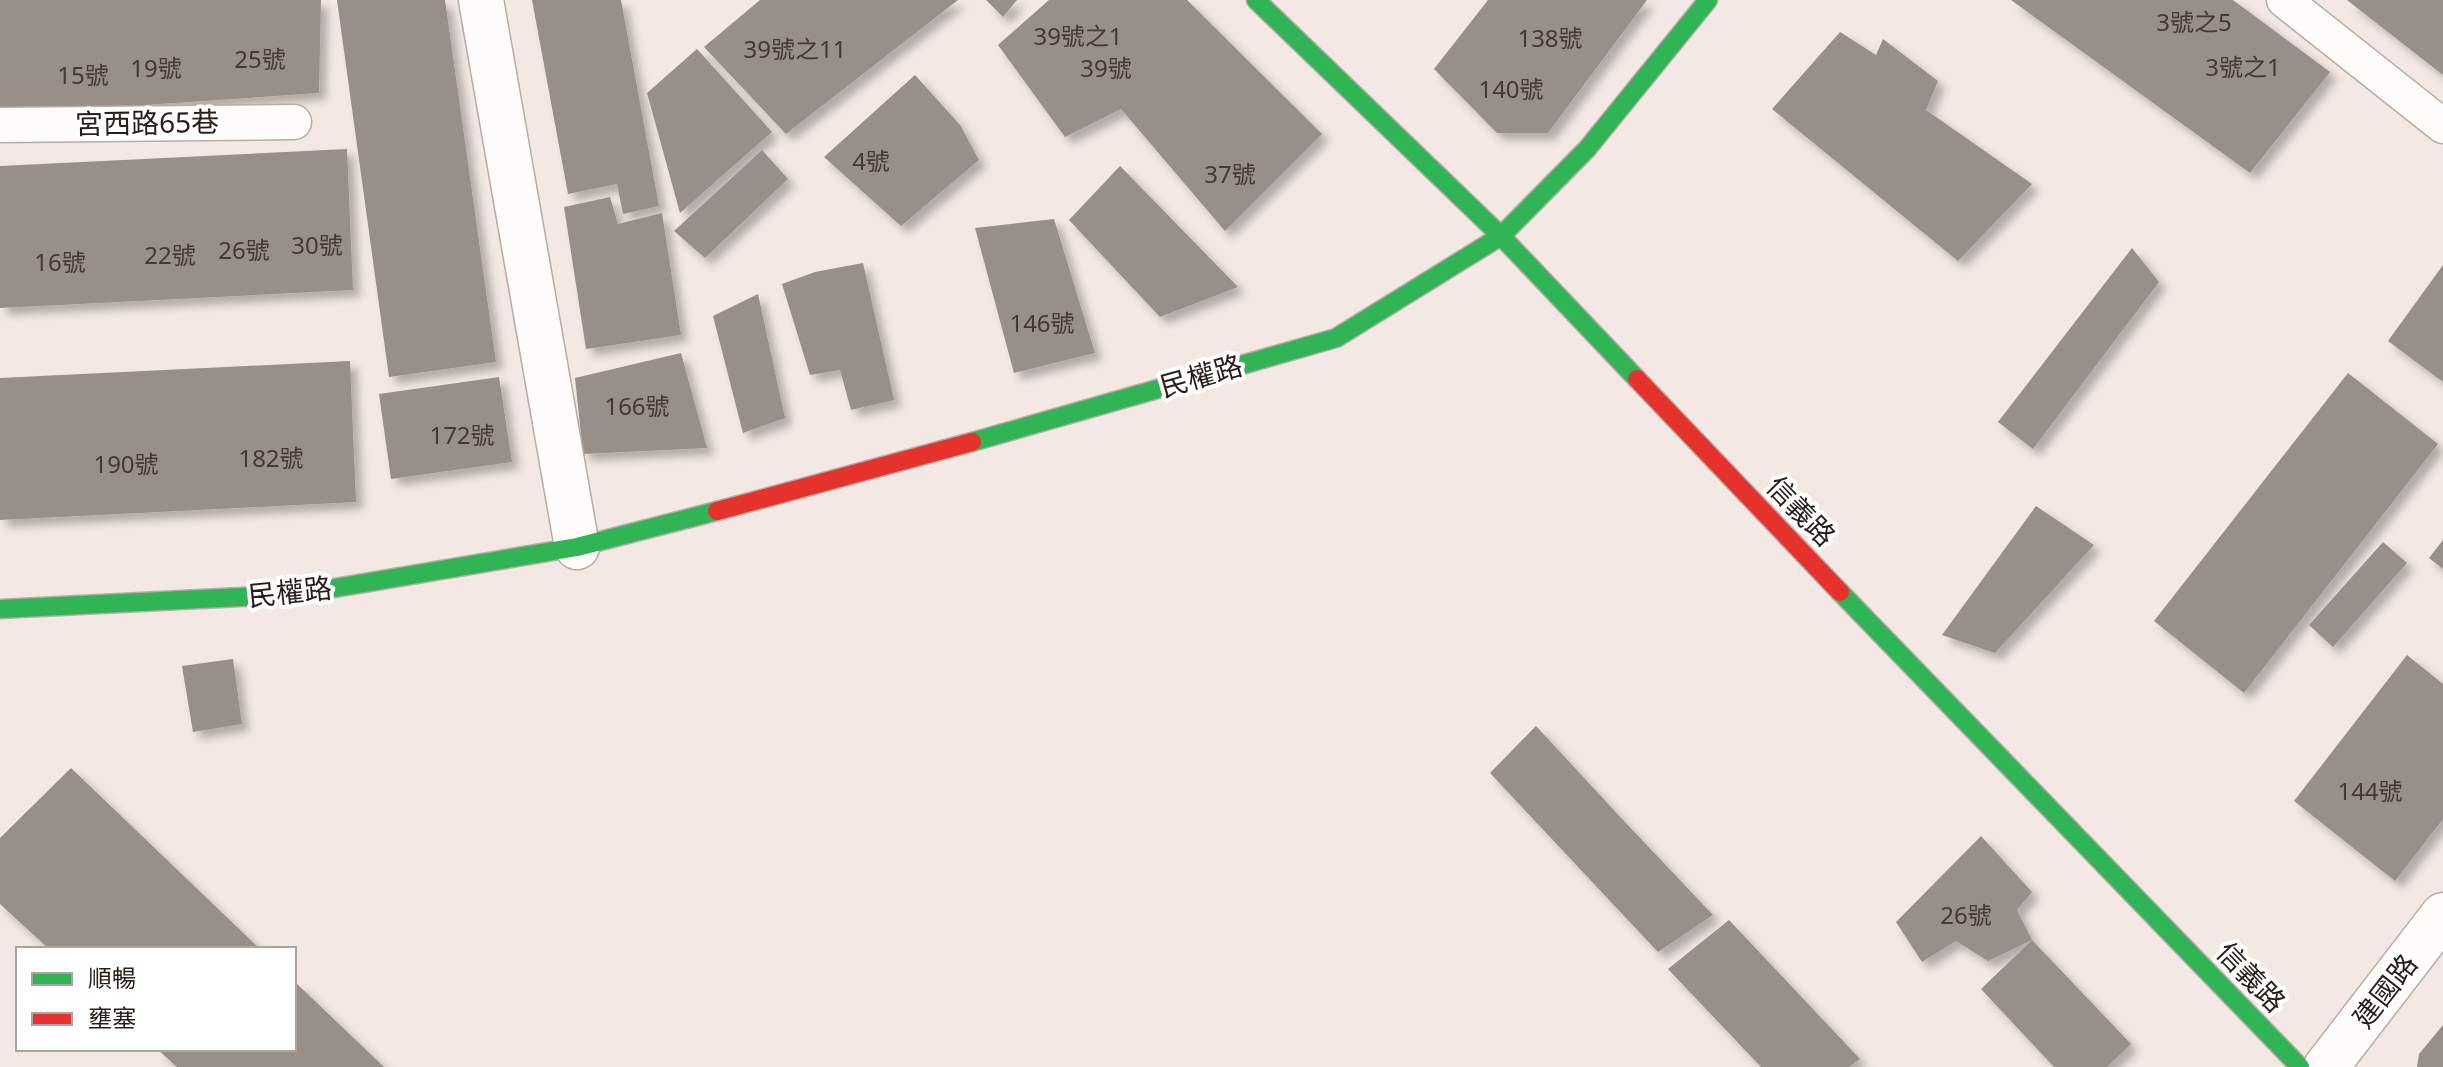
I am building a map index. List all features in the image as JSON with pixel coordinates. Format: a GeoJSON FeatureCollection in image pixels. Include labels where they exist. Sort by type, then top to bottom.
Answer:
{"type":"FeatureCollection","features":[{"type":"Feature","properties":{"kind":"street"},"geometry":{"type":"LineString","coordinates":[[481,0],[577,547]]}},
{"type":"Feature","properties":{"kind":"street","name":"信義路"},"geometry":{"type":"LineString","coordinates":[[1256,0],[1501,236],[1952,710],[2300,1067]]}},
{"type":"Feature","properties":{"kind":"street","name":"民權路"},"geometry":{"type":"LineString","coordinates":[[0,609],[299,594],[577,547],[816,486],[1336,338],[1501,236],[1587,149],[1708,0]]}},
{"type":"Feature","properties":{"kind":"street","name":"建國路"},"geometry":{"type":"LineString","coordinates":[[2326,1067],[2443,915]]}},
{"type":"Feature","properties":{"kind":"lane"},"geometry":{"type":"LineString","coordinates":[[2284,0],[2443,126]]}},
{"type":"Feature","properties":{"kind":"lane","name":"宮西路65巷"},"geometry":{"type":"LineString","coordinates":[[0,125],[294,122]]}},
{"type":"Feature","properties":{"kind":"building"},"geometry":{"type":"Polygon","coordinates":[[[0,0],[321,0],[319,93],[0,115],[0,0]]]}},
{"type":"Feature","properties":{"kind":"building"},"geometry":{"type":"Polygon","coordinates":[[[337,0],[445,0],[496,362],[389,377],[337,0]]]}},
{"type":"Feature","properties":{"kind":"building"},"geometry":{"type":"Polygon","coordinates":[[[532,0],[621,0],[659,206],[623,214],[617,184],[568,194],[532,0]]]}},
{"type":"Feature","properties":{"kind":"building"},"geometry":{"type":"Polygon","coordinates":[[[760,0],[958,0],[786,134],[704,47],[760,0]]]}},
{"type":"Feature","properties":{"kind":"building"},"geometry":{"type":"Polygon","coordinates":[[[986,0],[1017,0],[1003,17],[986,0]]]}},
{"type":"Feature","properties":{"kind":"building"},"geometry":{"type":"Polygon","coordinates":[[[1049,0],[1187,0],[1322,134],[1225,231],[1121,109],[1065,137],[998,45],[1049,0]]]}},
{"type":"Feature","properties":{"kind":"building"},"geometry":{"type":"Polygon","coordinates":[[[1488,0],[1647,0],[1548,133],[1497,133],[1434,69],[1488,0]]]}},
{"type":"Feature","properties":{"kind":"building"},"geometry":{"type":"Polygon","coordinates":[[[2011,0],[2233,0],[2330,72],[2250,173],[2011,0]]]}},
{"type":"Feature","properties":{"kind":"building"},"geometry":{"type":"Polygon","coordinates":[[[2347,0],[2443,0],[2443,75],[2347,0]]]}},
{"type":"Feature","properties":{"kind":"building"},"geometry":{"type":"Polygon","coordinates":[[[1840,32],[1876,55],[1883,39],[1938,81],[1926,110],[2032,184],[1958,261],[1772,109],[1840,32]]]}},
{"type":"Feature","properties":{"kind":"building"},"geometry":{"type":"Polygon","coordinates":[[[697,49],[772,132],[680,213],[647,93],[697,49]]]}},
{"type":"Feature","properties":{"kind":"building"},"geometry":{"type":"Polygon","coordinates":[[[915,75],[960,125],[979,160],[901,226],[824,157],[915,75]]]}},
{"type":"Feature","properties":{"kind":"building"},"geometry":{"type":"Polygon","coordinates":[[[347,149],[353,290],[0,308],[0,166],[347,149]]]}},
{"type":"Feature","properties":{"kind":"building"},"geometry":{"type":"Polygon","coordinates":[[[762,150],[788,179],[705,258],[674,231],[762,150]]]}},
{"type":"Feature","properties":{"kind":"building"},"geometry":{"type":"Polygon","coordinates":[[[1120,166],[1238,287],[1160,317],[1069,220],[1120,166]]]}},
{"type":"Feature","properties":{"kind":"building"},"geometry":{"type":"Polygon","coordinates":[[[610,197],[618,224],[662,213],[681,335],[586,349],[564,207],[610,197]]]}},
{"type":"Feature","properties":{"kind":"building"},"geometry":{"type":"Polygon","coordinates":[[[1054,219],[1095,353],[1014,373],[975,228],[1054,219]]]}},
{"type":"Feature","properties":{"kind":"building"},"geometry":{"type":"Polygon","coordinates":[[[2132,248],[2159,282],[2033,449],[1998,422],[2132,248]]]}},
{"type":"Feature","properties":{"kind":"building"},"geometry":{"type":"Polygon","coordinates":[[[863,263],[894,400],[851,410],[840,370],[810,375],[782,284],[815,272],[863,263]]]}},
{"type":"Feature","properties":{"kind":"building"},"geometry":{"type":"Polygon","coordinates":[[[2443,265],[2443,382],[2388,341],[2443,265]]]}},
{"type":"Feature","properties":{"kind":"building"},"geometry":{"type":"Polygon","coordinates":[[[758,294],[785,418],[743,433],[713,316],[758,294]]]}},
{"type":"Feature","properties":{"kind":"building"},"geometry":{"type":"Polygon","coordinates":[[[681,353],[707,448],[583,454],[575,378],[681,353]]]}},
{"type":"Feature","properties":{"kind":"building"},"geometry":{"type":"Polygon","coordinates":[[[350,361],[356,502],[0,520],[0,378],[350,361]]]}},
{"type":"Feature","properties":{"kind":"building"},"geometry":{"type":"Polygon","coordinates":[[[2348,373],[2438,444],[2244,693],[2154,621],[2348,373]]]}},
{"type":"Feature","properties":{"kind":"building"},"geometry":{"type":"Polygon","coordinates":[[[499,377],[512,462],[391,479],[379,394],[499,377]]]}},
{"type":"Feature","properties":{"kind":"building"},"geometry":{"type":"Polygon","coordinates":[[[2036,506],[2094,545],[1995,653],[1942,635],[2036,506]]]}},
{"type":"Feature","properties":{"kind":"building"},"geometry":{"type":"Polygon","coordinates":[[[2443,540],[2443,569],[2429,558],[2443,540]]]}},
{"type":"Feature","properties":{"kind":"building"},"geometry":{"type":"Polygon","coordinates":[[[2383,542],[2407,563],[2333,647],[2309,625],[2383,542]]]}},
{"type":"Feature","properties":{"kind":"building"},"geometry":{"type":"Polygon","coordinates":[[[2407,655],[2443,684],[2443,819],[2395,881],[2294,801],[2407,655]]]}},
{"type":"Feature","properties":{"kind":"building"},"geometry":{"type":"Polygon","coordinates":[[[233,659],[242,724],[193,732],[182,666],[233,659]]]}},
{"type":"Feature","properties":{"kind":"building"},"geometry":{"type":"Polygon","coordinates":[[[1536,726],[1713,915],[1658,952],[1490,773],[1536,726]]]}},
{"type":"Feature","properties":{"kind":"building"},"geometry":{"type":"Polygon","coordinates":[[[71,768],[258,947],[47,947],[0,904],[0,838],[71,768]]]}},
{"type":"Feature","properties":{"kind":"building"},"geometry":{"type":"Polygon","coordinates":[[[1981,836],[2032,892],[2017,910],[2032,940],[1988,961],[1956,941],[1922,962],[1896,922],[1981,836]]]}},
{"type":"Feature","properties":{"kind":"building"},"geometry":{"type":"Polygon","coordinates":[[[1729,920],[1860,1059],[1849,1067],[1761,1067],[1668,969],[1729,920]]]}},
{"type":"Feature","properties":{"kind":"building"},"geometry":{"type":"Polygon","coordinates":[[[2032,940],[2131,1044],[2107,1067],[2054,1067],[1981,989],[2032,940]]]}},
{"type":"Feature","properties":{"kind":"building"},"geometry":{"type":"Polygon","coordinates":[[[296,983],[384,1067],[177,1067],[159,1051],[296,1051],[296,983]]]}},
{"type":"Feature","properties":{"kind":"building"},"geometry":{"type":"Polygon","coordinates":[[[2443,1025],[2443,1067],[2417,1067],[2419,1054],[2443,1025]]]}},
{"type":"Feature","properties":{"kind":"traffic: fast"},"geometry":{"type":"LineString","coordinates":[[1256,0],[1501,236],[1637,379]]}},
{"type":"Feature","properties":{"kind":"traffic: fast"},"geometry":{"type":"LineString","coordinates":[[972,442],[1336,338],[1501,236],[1587,149],[1708,0]]}},
{"type":"Feature","properties":{"kind":"traffic: fast"},"geometry":{"type":"LineString","coordinates":[[0,609],[299,594],[577,547],[717,511]]}},
{"type":"Feature","properties":{"kind":"traffic: fast"},"geometry":{"type":"LineString","coordinates":[[1840,592],[2300,1067]]}},
{"type":"Feature","properties":{"kind":"traffic: jam"},"geometry":{"type":"LineString","coordinates":[[1637,379],[1840,592]]}},
{"type":"Feature","properties":{"kind":"traffic: jam"},"geometry":{"type":"LineString","coordinates":[[717,511],[972,442]]}}]}
